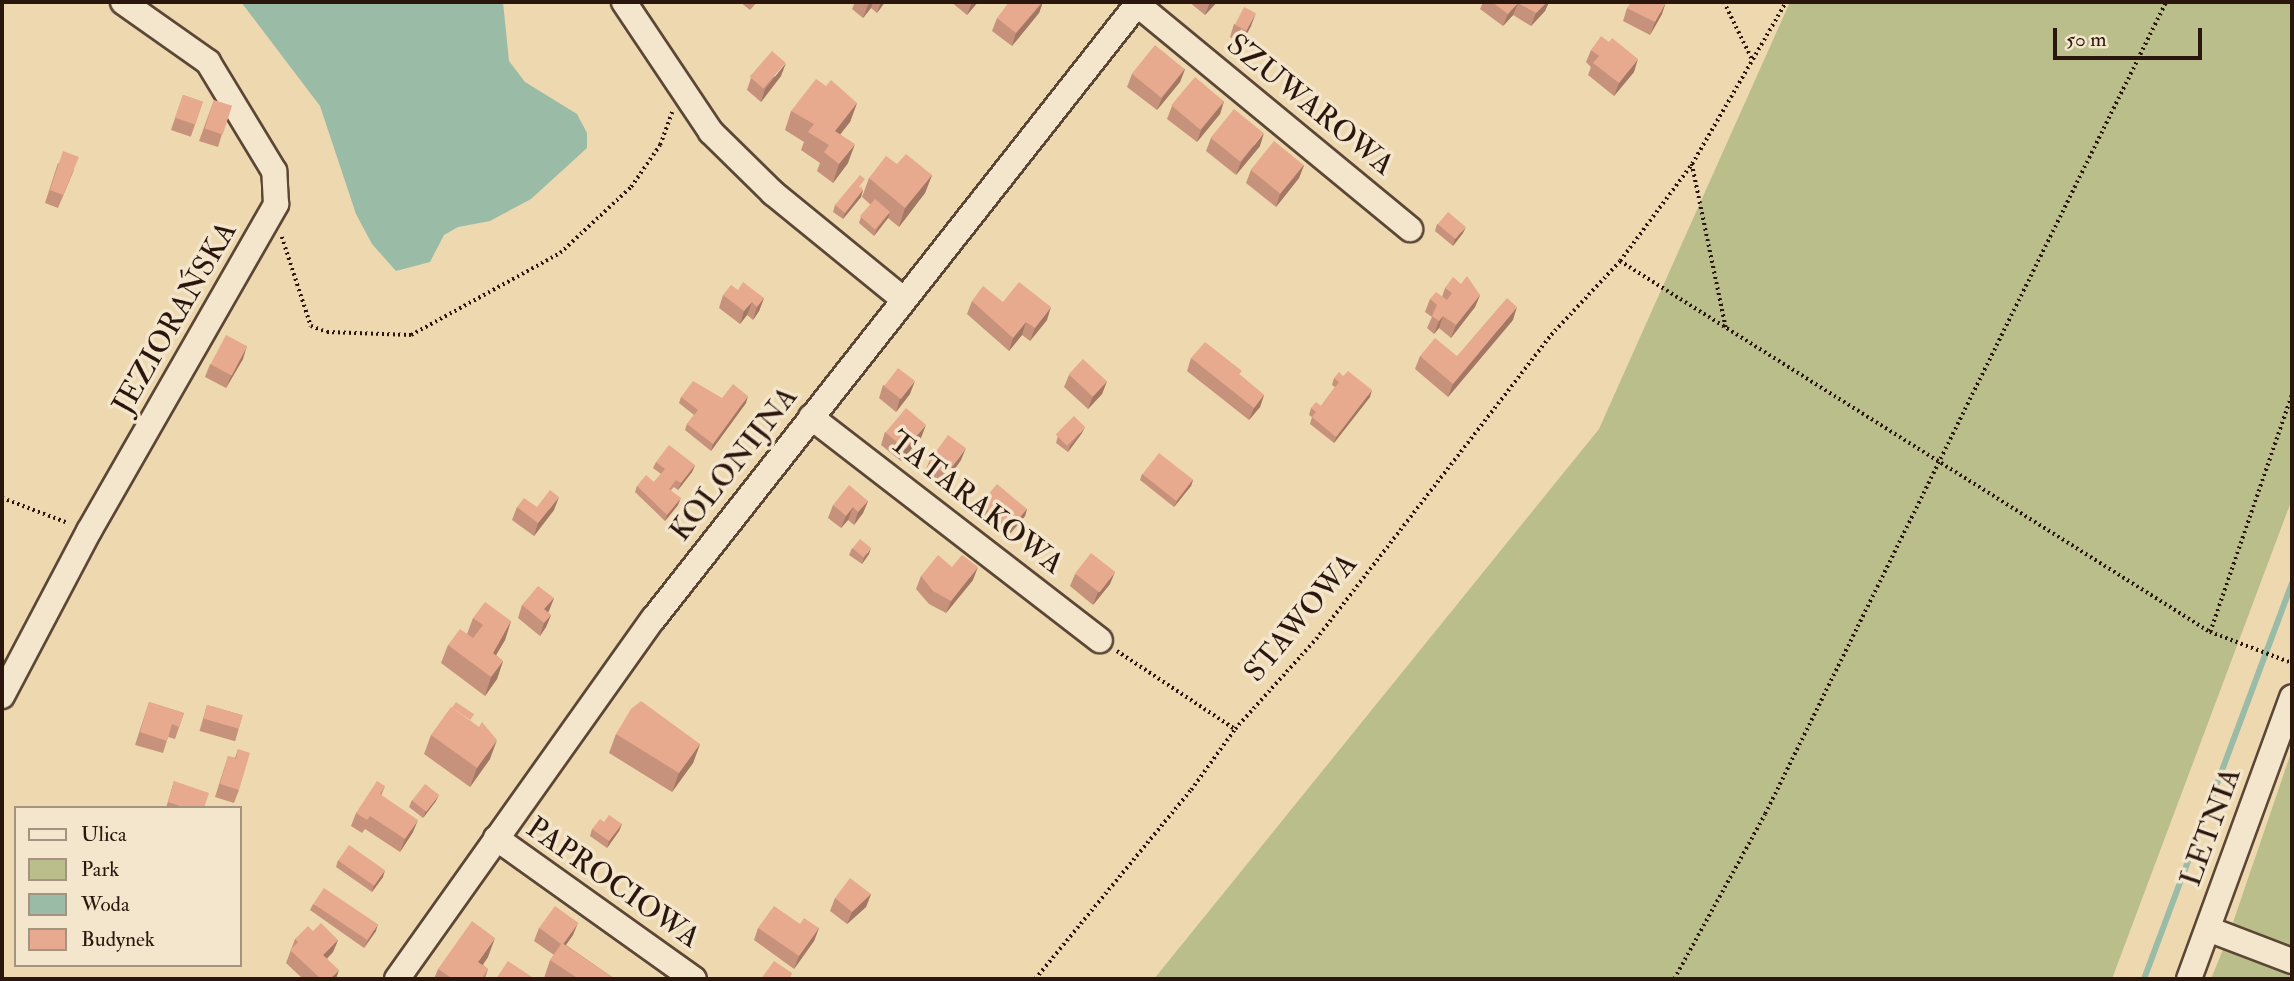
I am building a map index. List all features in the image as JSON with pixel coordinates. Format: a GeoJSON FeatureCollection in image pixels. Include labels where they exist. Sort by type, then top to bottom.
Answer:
{"type":"FeatureCollection","features":[{"type":"Feature","properties":{"kind":"street","name":"JEZIORAŃSKA"},"geometry":{"type":"LineString","coordinates":[[2,696],[89,531],[276,204],[274,171],[208,62],[123,2]]}},
{"type":"Feature","properties":{"kind":"street"},"geometry":{"type":"LineString","coordinates":[[624,2],[710,132],[773,193],[903,299]]}},
{"type":"Feature","properties":{"kind":"street","name":"SZUWAROWA"},"geometry":{"type":"LineString","coordinates":[[1138,3],[1410,229]]}},
{"type":"Feature","properties":{"kind":"street","name":"KOLONIJNA"},"geometry":{"type":"LineString","coordinates":[[397,979],[654,618],[1138,3]]}},
{"type":"Feature","properties":{"kind":"street","name":"TATARAKOWA"},"geometry":{"type":"LineString","coordinates":[[811,417],[1100,640]]}},
{"type":"Feature","properties":{"kind":"street","name":"LETNIA"},"geometry":{"type":"LineString","coordinates":[[2189,979],[2292,697]]}},
{"type":"Feature","properties":{"kind":"street","name":"PAPROCIOWA"},"geometry":{"type":"LineString","coordinates":[[496,838],[694,979]]}},
{"type":"Feature","properties":{"kind":"street"},"geometry":{"type":"LineString","coordinates":[[2208,929],[2292,961]]}},
{"type":"Feature","properties":{"kind":"path"},"geometry":{"type":"LineString","coordinates":[[1724,2],[1752,59]]}},
{"type":"Feature","properties":{"kind":"path","name":"STAWOWA"},"geometry":{"type":"LineString","coordinates":[[1035,979],[1191,790],[1235,729],[1316,639],[1551,335],[1620,261],[1692,164],[1786,2]]}},
{"type":"Feature","properties":{"kind":"path"},"geometry":{"type":"LineString","coordinates":[[1674,979],[1765,814],[2166,2]]}},
{"type":"Feature","properties":{"kind":"path"},"geometry":{"type":"LineString","coordinates":[[276,204],[283,243],[311,327],[327,332],[411,335],[559,253],[631,187],[660,145],[680,90]]}},
{"type":"Feature","properties":{"kind":"path"},"geometry":{"type":"LineString","coordinates":[[1692,164],[1726,328]]}},
{"type":"Feature","properties":{"kind":"path"},"geometry":{"type":"LineString","coordinates":[[1620,261],[1938,464],[2210,632],[2292,663]]}},
{"type":"Feature","properties":{"kind":"path"},"geometry":{"type":"LineString","coordinates":[[2210,632],[2292,394]]}},
{"type":"Feature","properties":{"kind":"path"},"geometry":{"type":"LineString","coordinates":[[2,498],[89,531]]}},
{"type":"Feature","properties":{"kind":"path"},"geometry":{"type":"LineString","coordinates":[[1100,640],[1235,729]]}},
{"type":"Feature","properties":{"kind":"green space"},"geometry":{"type":"Polygon","coordinates":[[[1790,2],[2292,2],[2292,499],[2112,979],[1154,979],[1599,429],[1790,2]]]}},
{"type":"Feature","properties":{"kind":"green space"},"geometry":{"type":"Polygon","coordinates":[[[2292,750],[2292,979],[2211,979],[2228,937],[2292,750]]]}},
{"type":"Feature","properties":{"kind":"water"},"geometry":{"type":"Polygon","coordinates":[[[241,2],[503,2],[509,61],[525,82],[577,114],[587,133],[587,148],[531,199],[490,221],[458,227],[444,235],[430,262],[396,271],[372,244],[356,214],[320,106],[241,2]]]}},
{"type":"Feature","properties":{"kind":"building"},"geometry":{"type":"Polygon","coordinates":[[[1009,2],[1042,2],[1016,33],[997,18],[1009,2]]]}},
{"type":"Feature","properties":{"kind":"building"},"geometry":{"type":"Polygon","coordinates":[[[1492,2],[1547,2],[1536,13],[1518,3],[1508,14],[1492,2]]]}},
{"type":"Feature","properties":{"kind":"building"},"geometry":{"type":"Polygon","coordinates":[[[1631,2],[1666,2],[1655,22],[1627,8],[1631,2]]]}},
{"type":"Feature","properties":{"kind":"building"},"geometry":{"type":"Polygon","coordinates":[[[1244,7],[1256,13],[1247,31],[1235,25],[1244,7]]]}},
{"type":"Feature","properties":{"kind":"building"},"geometry":{"type":"Polygon","coordinates":[[[1601,36],[1609,42],[1612,38],[1638,59],[1619,83],[1593,63],[1599,56],[1591,50],[1601,36]]]}},
{"type":"Feature","properties":{"kind":"building"},"geometry":{"type":"Polygon","coordinates":[[[1155,45],[1185,69],[1161,98],[1132,74],[1155,45]]]}},
{"type":"Feature","properties":{"kind":"building"},"geometry":{"type":"Polygon","coordinates":[[[772,51],[786,63],[763,88],[750,77],[772,51]]]}},
{"type":"Feature","properties":{"kind":"building"},"geometry":{"type":"Polygon","coordinates":[[[1195,77],[1224,101],[1200,130],[1171,105],[1195,77]]]}},
{"type":"Feature","properties":{"kind":"building"},"geometry":{"type":"Polygon","coordinates":[[[816,79],[826,86],[831,80],[857,103],[835,131],[855,144],[839,164],[824,152],[829,145],[808,132],[814,124],[791,111],[816,79]]]}},
{"type":"Feature","properties":{"kind":"building"},"geometry":{"type":"Polygon","coordinates":[[[183,95],[203,102],[195,125],[175,118],[183,95]]]}},
{"type":"Feature","properties":{"kind":"building"},"geometry":{"type":"Polygon","coordinates":[[[214,100],[232,106],[223,134],[205,129],[214,100]]]}},
{"type":"Feature","properties":{"kind":"building"},"geometry":{"type":"Polygon","coordinates":[[[1234,109],[1264,133],[1240,162],[1211,138],[1234,109]]]}},
{"type":"Feature","properties":{"kind":"building"},"geometry":{"type":"Polygon","coordinates":[[[1274,141],[1304,165],[1280,194],[1251,170],[1274,141]]]}},
{"type":"Feature","properties":{"kind":"building"},"geometry":{"type":"Polygon","coordinates":[[[63,151],[79,157],[63,195],[50,190],[63,151]]]}},
{"type":"Feature","properties":{"kind":"building"},"geometry":{"type":"Polygon","coordinates":[[[906,154],[932,175],[905,208],[869,178],[886,156],[897,164],[906,154]]]}},
{"type":"Feature","properties":{"kind":"building"},"geometry":{"type":"Polygon","coordinates":[[[860,175],[865,179],[859,187],[863,190],[845,213],[835,205],[860,175]]]}},
{"type":"Feature","properties":{"kind":"building"},"geometry":{"type":"Polygon","coordinates":[[[875,199],[890,212],[875,229],[860,216],[875,199]]]}},
{"type":"Feature","properties":{"kind":"building"},"geometry":{"type":"Polygon","coordinates":[[[1448,212],[1466,227],[1455,239],[1438,224],[1448,212]]]}},
{"type":"Feature","properties":{"kind":"building"},"geometry":{"type":"Polygon","coordinates":[[[1467,276],[1480,295],[1456,325],[1443,316],[1439,321],[1432,316],[1437,305],[1430,299],[1436,292],[1447,300],[1452,293],[1445,288],[1453,277],[1461,284],[1467,276]]]}},
{"type":"Feature","properties":{"kind":"building"},"geometry":{"type":"Polygon","coordinates":[[[743,282],[764,298],[757,307],[752,302],[744,311],[723,295],[731,285],[738,290],[743,282]]]}},
{"type":"Feature","properties":{"kind":"building"},"geometry":{"type":"Polygon","coordinates":[[[1019,282],[1051,307],[1035,328],[1026,322],[1013,338],[972,301],[983,286],[1003,302],[1019,282]]]}},
{"type":"Feature","properties":{"kind":"building"},"geometry":{"type":"Polygon","coordinates":[[[1507,298],[1517,307],[1453,384],[1420,356],[1435,338],[1457,356],[1507,298]]]}},
{"type":"Feature","properties":{"kind":"building"},"geometry":{"type":"Polygon","coordinates":[[[226,335],[247,346],[232,375],[211,364],[226,335]]]}},
{"type":"Feature","properties":{"kind":"building"},"geometry":{"type":"Polygon","coordinates":[[[1205,342],[1242,371],[1239,374],[1264,395],[1254,408],[1191,358],[1205,342]]]}},
{"type":"Feature","properties":{"kind":"building"},"geometry":{"type":"Polygon","coordinates":[[[1083,359],[1107,382],[1093,397],[1069,374],[1083,359]]]}},
{"type":"Feature","properties":{"kind":"building"},"geometry":{"type":"Polygon","coordinates":[[[898,368],[915,381],[901,399],[884,386],[898,368]]]}},
{"type":"Feature","properties":{"kind":"building"},"geometry":{"type":"Polygon","coordinates":[[[1348,371],[1372,390],[1336,437],[1312,417],[1316,412],[1311,408],[1316,402],[1321,406],[1339,382],[1334,378],[1339,372],[1343,376],[1348,371]]]}},
{"type":"Feature","properties":{"kind":"building"},"geometry":{"type":"Polygon","coordinates":[[[693,381],[722,398],[733,384],[748,396],[713,444],[687,424],[698,410],[681,397],[693,381]]]}},
{"type":"Feature","properties":{"kind":"building"},"geometry":{"type":"Polygon","coordinates":[[[906,408],[926,425],[905,449],[885,433],[906,408]]]}},
{"type":"Feature","properties":{"kind":"building"},"geometry":{"type":"Polygon","coordinates":[[[1074,416],[1085,427],[1067,446],[1056,434],[1074,416]]]}},
{"type":"Feature","properties":{"kind":"building"},"geometry":{"type":"Polygon","coordinates":[[[948,435],[966,448],[946,475],[929,462],[948,435]]]}},
{"type":"Feature","properties":{"kind":"building"},"geometry":{"type":"Polygon","coordinates":[[[669,445],[695,465],[681,483],[676,480],[669,489],[681,498],[667,515],[637,486],[646,475],[654,482],[665,469],[656,462],[669,445]]]}},
{"type":"Feature","properties":{"kind":"building"},"geometry":{"type":"Polygon","coordinates":[[[1159,453],[1193,479],[1176,501],[1142,474],[1159,453]]]}},
{"type":"Feature","properties":{"kind":"building"},"geometry":{"type":"Polygon","coordinates":[[[997,484],[1027,509],[1010,529],[980,504],[997,484]]]}},
{"type":"Feature","properties":{"kind":"building"},"geometry":{"type":"Polygon","coordinates":[[[849,485],[868,501],[858,512],[853,507],[846,516],[833,505],[849,485]]]}},
{"type":"Feature","properties":{"kind":"building"},"geometry":{"type":"Polygon","coordinates":[[[550,490],[559,497],[538,523],[517,507],[524,498],[537,507],[550,490]]]}},
{"type":"Feature","properties":{"kind":"building"},"geometry":{"type":"Polygon","coordinates":[[[860,539],[871,548],[863,557],[852,548],[860,539]]]}},
{"type":"Feature","properties":{"kind":"building"},"geometry":{"type":"Polygon","coordinates":[[[1091,553],[1115,572],[1099,593],[1075,573],[1091,553]]]}},
{"type":"Feature","properties":{"kind":"building"},"geometry":{"type":"Polygon","coordinates":[[[938,555],[952,567],[962,555],[978,567],[951,601],[933,591],[921,576],[938,555]]]}},
{"type":"Feature","properties":{"kind":"building"},"geometry":{"type":"Polygon","coordinates":[[[538,586],[554,598],[544,609],[551,615],[544,623],[522,605],[538,586]]]}},
{"type":"Feature","properties":{"kind":"building"},"geometry":{"type":"Polygon","coordinates":[[[485,602],[511,621],[493,653],[503,661],[491,677],[448,645],[460,629],[473,638],[483,625],[473,618],[485,602]]]}},
{"type":"Feature","properties":{"kind":"building"},"geometry":{"type":"Polygon","coordinates":[[[641,701],[700,744],[679,773],[616,734],[631,709],[641,701]]]}},
{"type":"Feature","properties":{"kind":"building"},"geometry":{"type":"Polygon","coordinates":[[[149,702],[184,713],[179,727],[172,724],[167,741],[140,732],[149,702]]]}},
{"type":"Feature","properties":{"kind":"building"},"geometry":{"type":"Polygon","coordinates":[[[456,702],[474,714],[470,720],[452,708],[456,702]]]}},
{"type":"Feature","properties":{"kind":"building"},"geometry":{"type":"Polygon","coordinates":[[[207,705],[243,715],[239,729],[203,718],[207,705]]]}},
{"type":"Feature","properties":{"kind":"building"},"geometry":{"type":"Polygon","coordinates":[[[451,707],[479,727],[482,722],[497,740],[477,768],[431,735],[451,707]]]}},
{"type":"Feature","properties":{"kind":"building"},"geometry":{"type":"Polygon","coordinates":[[[238,749],[250,753],[239,790],[220,784],[228,756],[236,759],[238,749]]]}},
{"type":"Feature","properties":{"kind":"building"},"geometry":{"type":"Polygon","coordinates":[[[174,781],[209,793],[205,806],[180,806],[168,802],[174,781]]]}},
{"type":"Feature","properties":{"kind":"building"},"geometry":{"type":"Polygon","coordinates":[[[377,781],[385,786],[380,794],[418,820],[405,839],[370,816],[367,820],[356,813],[377,781]]]}},
{"type":"Feature","properties":{"kind":"building"},"geometry":{"type":"Polygon","coordinates":[[[425,784],[439,795],[426,812],[412,801],[425,784]]]}},
{"type":"Feature","properties":{"kind":"building"},"geometry":{"type":"Polygon","coordinates":[[[609,815],[622,824],[609,841],[592,829],[600,819],[604,822],[609,815]]]}},
{"type":"Feature","properties":{"kind":"building"},"geometry":{"type":"Polygon","coordinates":[[[349,845],[385,870],[374,886],[338,861],[349,845]]]}},
{"type":"Feature","properties":{"kind":"building"},"geometry":{"type":"Polygon","coordinates":[[[850,878],[871,894],[852,912],[835,898],[850,878]]]}},
{"type":"Feature","properties":{"kind":"building"},"geometry":{"type":"Polygon","coordinates":[[[324,888],[378,924],[367,940],[313,904],[324,888]]]}},
{"type":"Feature","properties":{"kind":"building"},"geometry":{"type":"Polygon","coordinates":[[[555,906],[578,923],[563,945],[539,928],[555,906]]]}},
{"type":"Feature","properties":{"kind":"building"},"geometry":{"type":"Polygon","coordinates":[[[774,906],[800,924],[804,918],[819,928],[799,956],[758,928],[774,906]]]}},
{"type":"Feature","properties":{"kind":"building"},"geometry":{"type":"Polygon","coordinates":[[[472,921],[495,938],[478,962],[488,969],[481,979],[453,979],[438,969],[472,921]]]}},
{"type":"Feature","properties":{"kind":"building"},"geometry":{"type":"Polygon","coordinates":[[[321,923],[338,940],[323,955],[339,970],[330,979],[321,979],[290,950],[298,942],[295,939],[308,926],[313,931],[321,923]]]}},
{"type":"Feature","properties":{"kind":"building"},"geometry":{"type":"Polygon","coordinates":[[[562,943],[615,979],[579,979],[550,960],[562,943]]]}},
{"type":"Feature","properties":{"kind":"building"},"geometry":{"type":"Polygon","coordinates":[[[508,961],[532,977],[496,979],[508,961]]]}},
{"type":"Feature","properties":{"kind":"building"},"geometry":{"type":"Polygon","coordinates":[[[774,961],[792,973],[790,979],[761,979],[774,961]]]}},
{"type":"Feature","properties":{"kind":"waterway"},"geometry":{"type":"LineString","coordinates":[[2144,979],[2292,583]]}}]}
